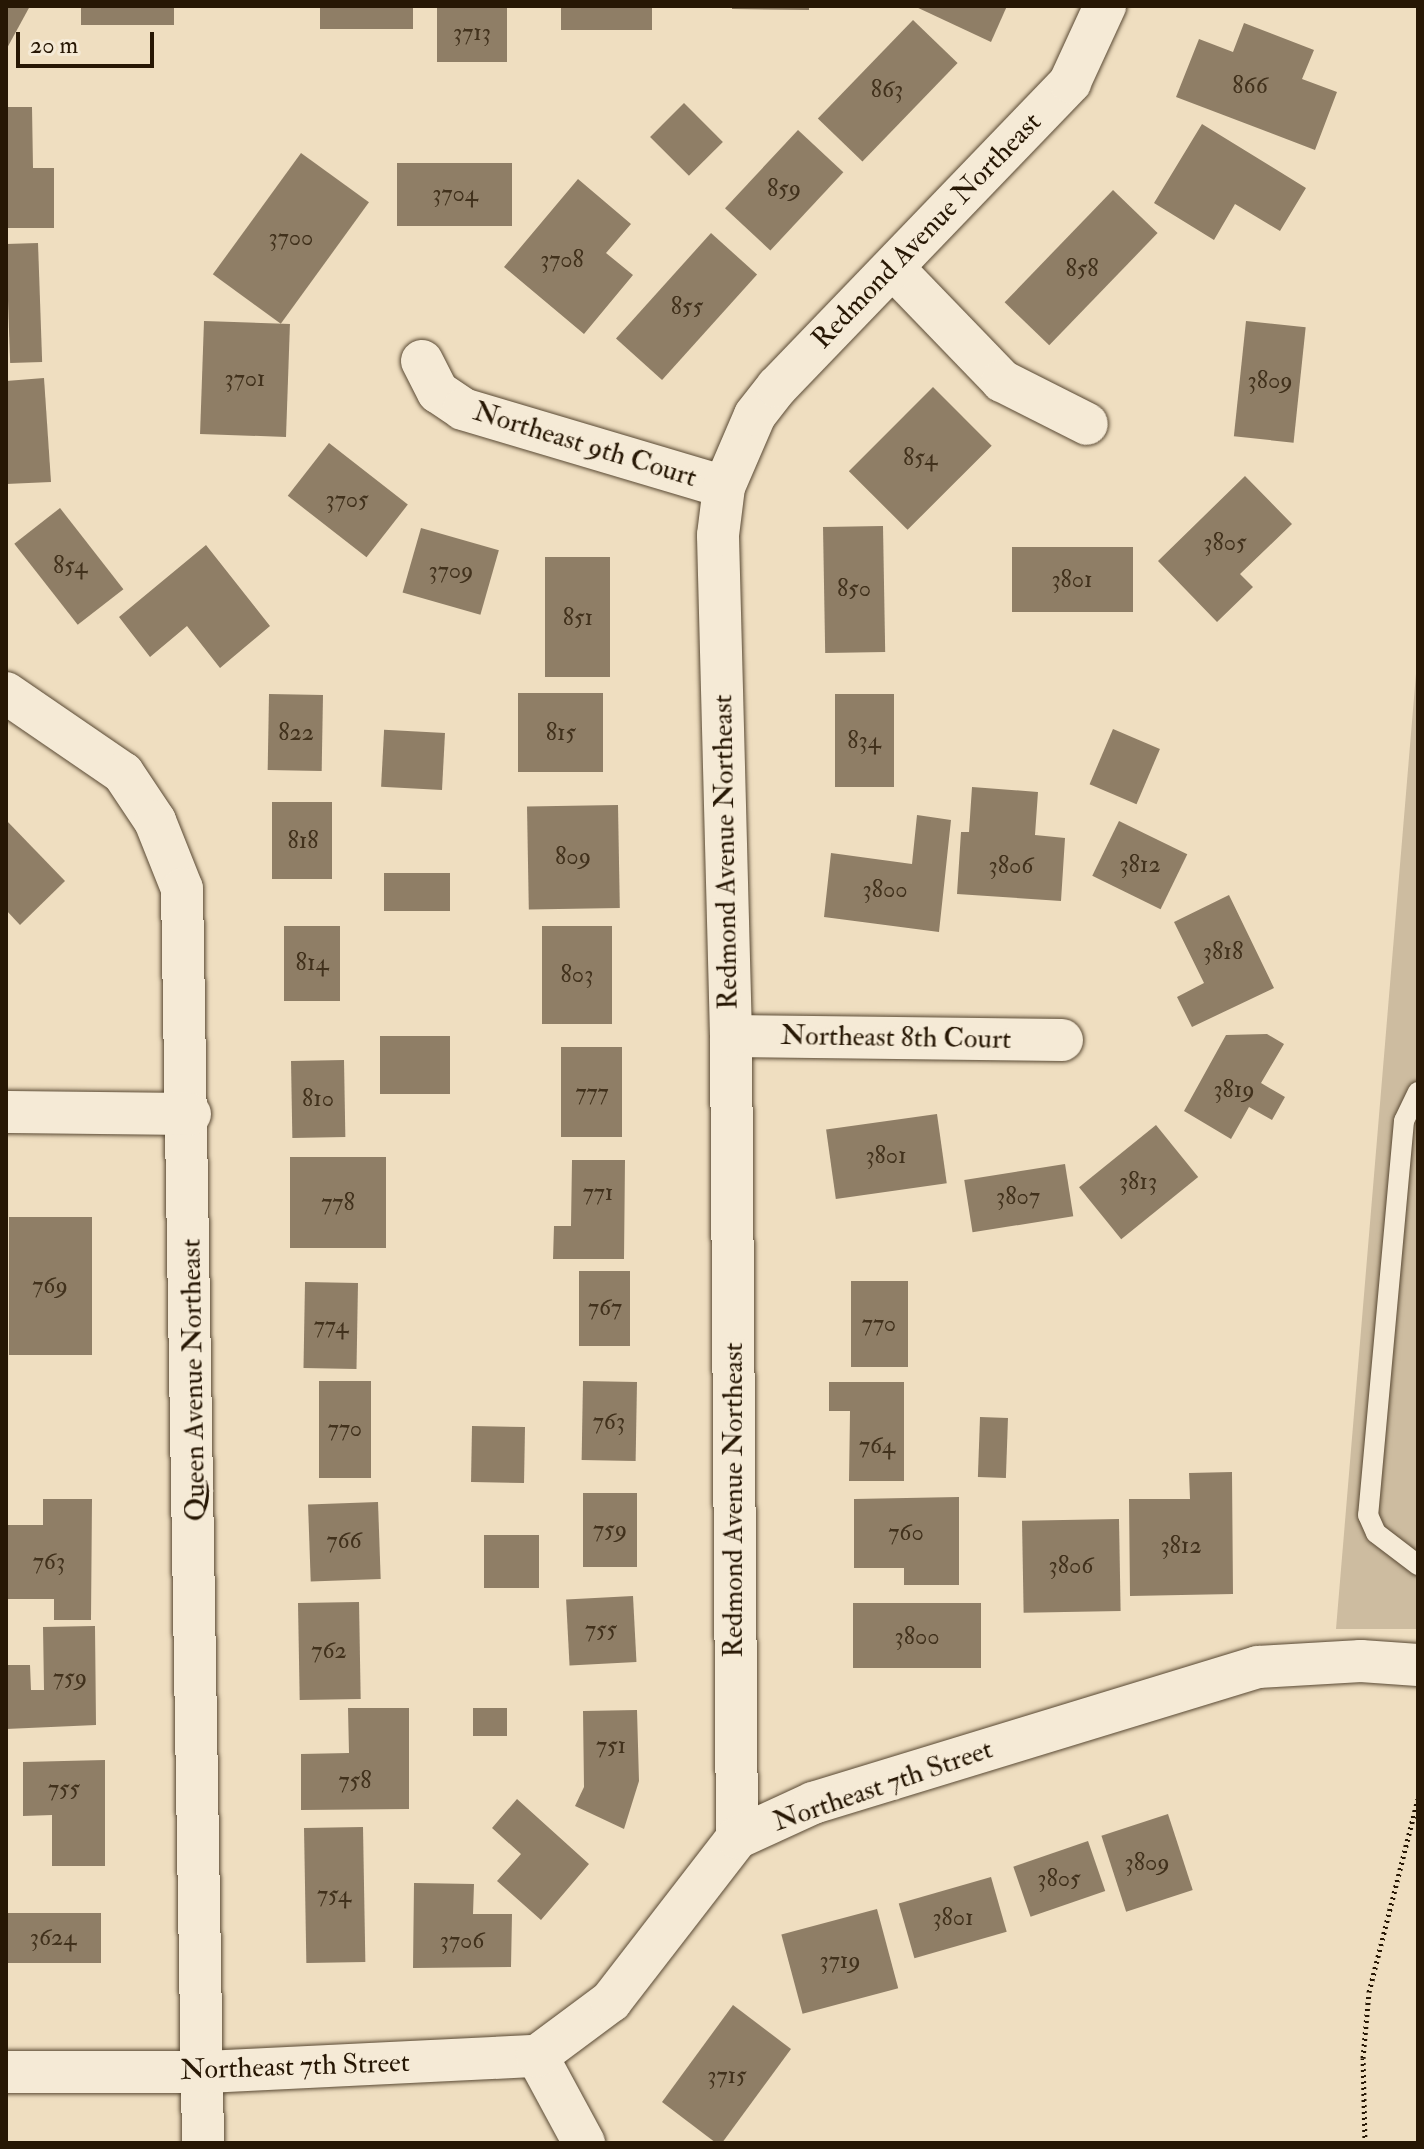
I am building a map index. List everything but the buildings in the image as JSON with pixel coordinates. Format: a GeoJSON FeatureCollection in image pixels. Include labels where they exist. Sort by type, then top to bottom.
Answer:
{"type":"FeatureCollection","features":[{"type":"Feature","properties":{"kind":"street","name":"Redmond Avenue Northeast"},"geometry":{"type":"LineString","coordinates":[[737,1838],[731,1036],[718,535],[724,487],[755,415],[777,387],[894,269],[1070,82],[1105,6]]}},
{"type":"Feature","properties":{"kind":"street"},"geometry":{"type":"LineString","coordinates":[[894,269],[1002,381],[1087,424]]}},
{"type":"Feature","properties":{"kind":"street","name":"Northeast 9th Court"},"geometry":{"type":"LineString","coordinates":[[422,361],[438,392],[463,409],[724,487]]}},
{"type":"Feature","properties":{"kind":"street","name":"Queen Avenue Northeast"},"geometry":{"type":"LineString","coordinates":[[6,693],[123,773],[155,821],[182,889],[190,1114],[206,2072],[203,2143]]}},
{"type":"Feature","properties":{"kind":"street","name":"Northeast 8th Court"},"geometry":{"type":"LineString","coordinates":[[731,1036],[1062,1040]]}},
{"type":"Feature","properties":{"kind":"street"},"geometry":{"type":"LineString","coordinates":[[6,1112],[190,1114]]}},
{"type":"Feature","properties":{"kind":"street","name":"Northeast 7th Street"},"geometry":{"type":"LineString","coordinates":[[6,2072],[206,2072],[537,2056],[611,2001],[737,1838],[813,1803],[1258,1667],[1361,1661],[1418,1665]]}},
{"type":"Feature","properties":{"kind":"street"},"geometry":{"type":"LineString","coordinates":[[537,2056],[584,2143]]}},
{"type":"Feature","properties":{"kind":"lane"},"geometry":{"type":"LineString","coordinates":[[1418,1092],[1404,1121],[1368,1515],[1384,1541],[1418,1565]]}},
{"type":"Feature","properties":{"kind":"path"},"geometry":{"type":"LineString","coordinates":[[1365,2143],[1363,2058],[1369,1992],[1418,1799]]}},
{"type":"Feature","properties":{"kind":"shaded area"},"geometry":{"type":"Polygon","coordinates":[[[1418,650],[1418,1629],[1336,1629],[1418,650]]]}}]}
